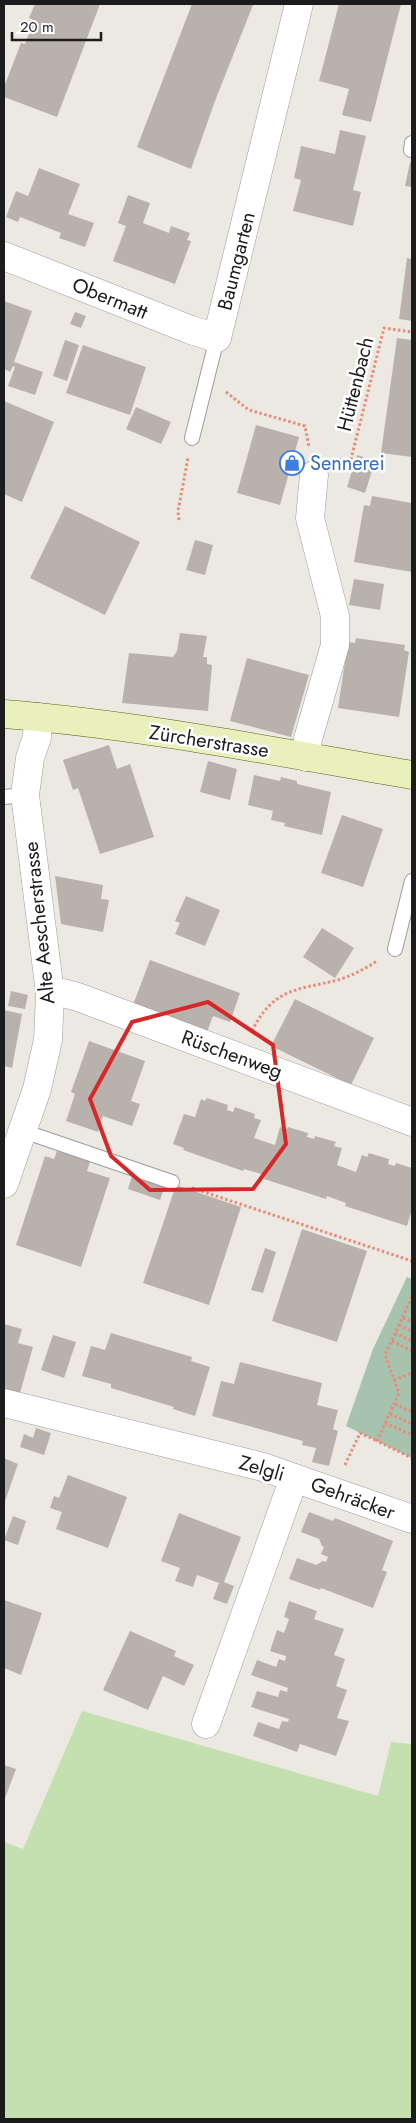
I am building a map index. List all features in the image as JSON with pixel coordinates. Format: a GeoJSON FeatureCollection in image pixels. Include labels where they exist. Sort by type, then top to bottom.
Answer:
{"type":"FeatureCollection","features":[{"type":"Feature","properties":{"kind":"street","name":"Baumgarten"},"geometry":{"type":"LineString","coordinates":[[217,338],[299,4]]}},
{"type":"Feature","properties":{"kind":"street","name":"Obermatt"},"geometry":{"type":"LineString","coordinates":[[4,256],[191,330],[217,338]]}},
{"type":"Feature","properties":{"kind":"street"},"geometry":{"type":"LineString","coordinates":[[306,757],[308,739],[335,644],[335,616],[310,518],[324,466]]}},
{"type":"Feature","properties":{"kind":"street","name":"Zürcherstrasse"},"geometry":{"type":"LineString","coordinates":[[4,714],[197,738],[412,775]]}},
{"type":"Feature","properties":{"kind":"street","name":"Alte Aescherstrasse"},"geometry":{"type":"LineString","coordinates":[[4,1184],[37,1089],[48,1040],[50,993],[14,796],[38,717]]}},
{"type":"Feature","properties":{"kind":"street","name":"Rüschenweg"},"geometry":{"type":"LineString","coordinates":[[50,993],[63,993],[78,997],[240,1056],[412,1122]]}},
{"type":"Feature","properties":{"kind":"street","name":"Zelgli"},"geometry":{"type":"LineString","coordinates":[[4,1402],[263,1467],[294,1478],[206,1724]]}},
{"type":"Feature","properties":{"kind":"street","name":"Gehräcker"},"geometry":{"type":"LineString","coordinates":[[294,1478],[412,1519]]}},
{"type":"Feature","properties":{"kind":"lane","name":"Baumgarten"},"geometry":{"type":"LineString","coordinates":[[192,438],[217,338]]}},
{"type":"Feature","properties":{"kind":"lane"},"geometry":{"type":"LineString","coordinates":[[395,949],[412,881]]}},
{"type":"Feature","properties":{"kind":"lane"},"geometry":{"type":"LineString","coordinates":[[23,1131],[172,1182]]}},
{"type":"Feature","properties":{"kind":"path","name":"Hüttenbach"},"geometry":{"type":"LineString","coordinates":[[324,466],[350,463],[384,328],[412,332]]}},
{"type":"Feature","properties":{"kind":"path"},"geometry":{"type":"LineString","coordinates":[[206,380],[214,383],[249,410],[305,426],[324,466]]}},
{"type":"Feature","properties":{"kind":"path"},"geometry":{"type":"LineString","coordinates":[[179,520],[178,511],[192,438]]}},
{"type":"Feature","properties":{"kind":"path"},"geometry":{"type":"LineString","coordinates":[[240,1056],[259,1016],[279,996],[304,986],[339,979],[356,973],[395,949]]}},
{"type":"Feature","properties":{"kind":"path"},"geometry":{"type":"LineString","coordinates":[[172,1182],[412,1261]]}},
{"type":"Feature","properties":{"kind":"path"},"geometry":{"type":"LineString","coordinates":[[377,1441],[399,1393],[385,1355],[412,1297]]}},
{"type":"Feature","properties":{"kind":"path"},"geometry":{"type":"LineString","coordinates":[[406,1310],[412,1313]]}},
{"type":"Feature","properties":{"kind":"path"},"geometry":{"type":"LineString","coordinates":[[403,1318],[412,1322]]}},
{"type":"Feature","properties":{"kind":"path"},"geometry":{"type":"LineString","coordinates":[[399,1325],[412,1332]]}},
{"type":"Feature","properties":{"kind":"path"},"geometry":{"type":"LineString","coordinates":[[395,1333],[412,1341]]}},
{"type":"Feature","properties":{"kind":"path"},"geometry":{"type":"LineString","coordinates":[[392,1341],[412,1351]]}},
{"type":"Feature","properties":{"kind":"path"},"geometry":{"type":"LineString","coordinates":[[394,1380],[412,1373]]}},
{"type":"Feature","properties":{"kind":"path"},"geometry":{"type":"LineString","coordinates":[[395,1404],[412,1412]]}},
{"type":"Feature","properties":{"kind":"path"},"geometry":{"type":"LineString","coordinates":[[390,1414],[412,1424]]}},
{"type":"Feature","properties":{"kind":"path"},"geometry":{"type":"LineString","coordinates":[[385,1423],[412,1436]]}},
{"type":"Feature","properties":{"kind":"path"},"geometry":{"type":"LineString","coordinates":[[342,1470],[360,1433],[412,1458]]}},
{"type":"Feature","properties":{"kind":"highlighted area"},"geometry":{"type":"Polygon","coordinates":[[[208,1002],[273,1045],[286,1144],[253,1189],[150,1190],[111,1156],[90,1099],[132,1022],[208,1002]]]}},
{"type":"Feature","properties":{"kind":"green space"},"geometry":{"type":"Polygon","coordinates":[[[407,1277],[412,1279],[412,1458],[346,1426],[373,1349],[407,1277]]]}},
{"type":"Feature","properties":{"kind":"green space"},"geometry":{"type":"Polygon","coordinates":[[[82,1711],[378,1796],[391,1742],[412,1744],[412,2119],[4,2119],[4,1842],[23,1849],[82,1711]]]}},
{"type":"Feature","properties":{"kind":"building"},"geometry":{"type":"Polygon","coordinates":[[[35,4],[100,4],[57,117],[4,97],[4,87],[21,43],[25,44],[34,20],[29,18],[35,4]]]}},
{"type":"Feature","properties":{"kind":"building"},"geometry":{"type":"Polygon","coordinates":[[[192,4],[253,5],[215,101],[191,169],[137,147],[192,4]]]}},
{"type":"Feature","properties":{"kind":"building"},"geometry":{"type":"Polygon","coordinates":[[[339,4],[401,4],[371,122],[342,115],[349,89],[319,81],[339,4]]]}},
{"type":"Feature","properties":{"kind":"building"},"geometry":{"type":"Polygon","coordinates":[[[340,130],[366,136],[353,190],[361,192],[353,226],[293,211],[301,180],[294,178],[301,146],[335,154],[340,130]]]}},
{"type":"Feature","properties":{"kind":"building"},"geometry":{"type":"Polygon","coordinates":[[[410,162],[412,163],[412,187],[405,186],[410,162]]]}},
{"type":"Feature","properties":{"kind":"building"},"geometry":{"type":"Polygon","coordinates":[[[39,168],[80,184],[68,214],[94,223],[85,247],[59,238],[61,233],[20,217],[18,222],[6,217],[16,191],[28,196],[39,168]]]}},
{"type":"Feature","properties":{"kind":"building"},"geometry":{"type":"Polygon","coordinates":[[[128,195],[150,203],[143,223],[169,233],[171,226],[190,233],[187,240],[191,241],[175,284],[113,261],[126,226],[118,223],[128,195]]]}},
{"type":"Feature","properties":{"kind":"building"},"geometry":{"type":"Polygon","coordinates":[[[407,258],[412,259],[412,321],[399,319],[407,258]]]}},
{"type":"Feature","properties":{"kind":"building"},"geometry":{"type":"Polygon","coordinates":[[[4,301],[32,311],[14,362],[43,372],[35,395],[8,386],[15,367],[13,366],[10,372],[4,369],[4,301]]]}},
{"type":"Feature","properties":{"kind":"building"},"geometry":{"type":"Polygon","coordinates":[[[75,312],[86,316],[81,328],[70,324],[75,312]]]}},
{"type":"Feature","properties":{"kind":"building"},"geometry":{"type":"Polygon","coordinates":[[[397,338],[412,340],[412,457],[381,453],[397,338]]]}},
{"type":"Feature","properties":{"kind":"building"},"geometry":{"type":"Polygon","coordinates":[[[65,340],[79,345],[67,381],[53,376],[65,340]]]}},
{"type":"Feature","properties":{"kind":"building"},"geometry":{"type":"Polygon","coordinates":[[[83,345],[146,367],[130,415],[66,393],[83,345]]]}},
{"type":"Feature","properties":{"kind":"building"},"geometry":{"type":"Polygon","coordinates":[[[4,401],[54,422],[22,502],[4,494],[4,401]]]}},
{"type":"Feature","properties":{"kind":"building"},"geometry":{"type":"Polygon","coordinates":[[[136,407],[171,422],[161,444],[126,429],[136,407]]]}},
{"type":"Feature","properties":{"kind":"building"},"geometry":{"type":"Polygon","coordinates":[[[256,425],[299,437],[280,505],[237,493],[256,425]]]}},
{"type":"Feature","properties":{"kind":"building"},"geometry":{"type":"Polygon","coordinates":[[[357,455],[375,461],[365,493],[347,487],[357,455]]]}},
{"type":"Feature","properties":{"kind":"building"},"geometry":{"type":"Polygon","coordinates":[[[372,496],[412,503],[412,572],[354,562],[364,505],[370,506],[372,496]]]}},
{"type":"Feature","properties":{"kind":"building"},"geometry":{"type":"Polygon","coordinates":[[[65,506],[140,542],[105,615],[30,578],[65,506]]]}},
{"type":"Feature","properties":{"kind":"building"},"geometry":{"type":"Polygon","coordinates":[[[195,540],[213,545],[205,575],[186,570],[195,540]]]}},
{"type":"Feature","properties":{"kind":"building"},"geometry":{"type":"Polygon","coordinates":[[[354,579],[384,584],[380,610],[349,605],[354,579]]]}},
{"type":"Feature","properties":{"kind":"building"},"geometry":{"type":"Polygon","coordinates":[[[180,633],[207,636],[203,657],[207,657],[207,664],[212,665],[208,711],[122,703],[129,653],[173,657],[177,651],[180,633]]]}},
{"type":"Feature","properties":{"kind":"building"},"geometry":{"type":"Polygon","coordinates":[[[356,638],[405,645],[404,650],[409,652],[399,717],[338,708],[348,642],[355,643],[356,638]]]}},
{"type":"Feature","properties":{"kind":"building"},"geometry":{"type":"Polygon","coordinates":[[[247,658],[309,675],[291,737],[230,721],[247,658]]]}},
{"type":"Feature","properties":{"kind":"building"},"geometry":{"type":"Polygon","coordinates":[[[109,745],[117,769],[130,764],[154,837],[100,854],[78,788],[73,790],[63,760],[109,745]]]}},
{"type":"Feature","properties":{"kind":"building"},"geometry":{"type":"Polygon","coordinates":[[[208,761],[237,769],[230,800],[200,792],[208,761]]]}},
{"type":"Feature","properties":{"kind":"building"},"geometry":{"type":"Polygon","coordinates":[[[254,775],[280,781],[281,777],[297,781],[297,784],[331,792],[322,835],[284,826],[285,823],[271,820],[273,811],[248,805],[254,775]]]}},
{"type":"Feature","properties":{"kind":"building"},"geometry":{"type":"Polygon","coordinates":[[[342,815],[383,829],[363,887],[321,873],[342,815]]]}},
{"type":"Feature","properties":{"kind":"building"},"geometry":{"type":"Polygon","coordinates":[[[55,876],[103,885],[101,899],[109,900],[103,932],[61,924],[55,876]]]}},
{"type":"Feature","properties":{"kind":"building"},"geometry":{"type":"Polygon","coordinates":[[[186,896],[220,910],[205,946],[175,934],[180,923],[175,921],[186,896]]]}},
{"type":"Feature","properties":{"kind":"building"},"geometry":{"type":"Polygon","coordinates":[[[322,928],[354,948],[335,978],[303,957],[322,928]]]}},
{"type":"Feature","properties":{"kind":"building"},"geometry":{"type":"Polygon","coordinates":[[[150,960],[240,993],[230,1022],[213,1016],[207,1032],[133,1005],[150,960]]]}},
{"type":"Feature","properties":{"kind":"building"},"geometry":{"type":"Polygon","coordinates":[[[11,991],[28,995],[25,1009],[8,1006],[11,991]]]}},
{"type":"Feature","properties":{"kind":"building"},"geometry":{"type":"Polygon","coordinates":[[[295,999],[374,1038],[351,1085],[271,1046],[295,999]]]}},
{"type":"Feature","properties":{"kind":"building"},"geometry":{"type":"Polygon","coordinates":[[[4,1010],[22,1014],[12,1068],[4,1066],[4,1010]]]}},
{"type":"Feature","properties":{"kind":"building"},"geometry":{"type":"Polygon","coordinates":[[[89,1041],[145,1061],[131,1101],[140,1104],[132,1126],[103,1116],[98,1132],[66,1121],[75,1094],[71,1092],[89,1041]]]}},
{"type":"Feature","properties":{"kind":"building"},"geometry":{"type":"Polygon","coordinates":[[[207,1098],[228,1105],[227,1110],[233,1112],[235,1107],[255,1114],[254,1118],[261,1120],[254,1138],[275,1145],[280,1127],[287,1129],[288,1127],[308,1133],[307,1137],[314,1139],[315,1136],[336,1142],[334,1146],[342,1148],[337,1165],[356,1172],[362,1155],[367,1157],[369,1153],[389,1159],[388,1164],[395,1166],[396,1163],[412,1168],[412,1209],[407,1226],[345,1206],[346,1203],[327,1196],[326,1199],[264,1179],[265,1175],[244,1169],[243,1171],[183,1150],[184,1148],[173,1144],[184,1114],[195,1117],[201,1099],[205,1101],[207,1098]]]}},
{"type":"Feature","properties":{"kind":"building"},"geometry":{"type":"Polygon","coordinates":[[[59,1146],[92,1156],[87,1171],[110,1178],[81,1267],[16,1245],[45,1156],[54,1159],[59,1146]]]}},
{"type":"Feature","properties":{"kind":"building"},"geometry":{"type":"Polygon","coordinates":[[[132,1176],[165,1186],[160,1200],[128,1189],[132,1176]]]}},
{"type":"Feature","properties":{"kind":"building"},"geometry":{"type":"Polygon","coordinates":[[[176,1185],[241,1207],[209,1305],[143,1283],[176,1185]]]}},
{"type":"Feature","properties":{"kind":"building"},"geometry":{"type":"Polygon","coordinates":[[[302,1229],[367,1251],[337,1342],[272,1321],[302,1229]]]}},
{"type":"Feature","properties":{"kind":"building"},"geometry":{"type":"Polygon","coordinates":[[[265,1248],[276,1252],[263,1293],[251,1290],[265,1248]]]}},
{"type":"Feature","properties":{"kind":"building"},"geometry":{"type":"Polygon","coordinates":[[[4,1324],[22,1329],[18,1343],[33,1347],[20,1393],[4,1389],[4,1324]]]}},
{"type":"Feature","properties":{"kind":"building"},"geometry":{"type":"Polygon","coordinates":[[[111,1333],[192,1357],[191,1361],[210,1367],[195,1416],[173,1409],[174,1407],[111,1388],[111,1384],[82,1376],[91,1346],[105,1350],[111,1333]]]}},
{"type":"Feature","properties":{"kind":"building"},"geometry":{"type":"Polygon","coordinates":[[[53,1335],[76,1342],[64,1378],[41,1370],[53,1335]]]}},
{"type":"Feature","properties":{"kind":"building"},"geometry":{"type":"Polygon","coordinates":[[[240,1362],[322,1383],[317,1405],[338,1410],[333,1429],[338,1431],[329,1466],[312,1462],[316,1448],[302,1445],[303,1441],[212,1416],[221,1381],[234,1384],[240,1362]]]}},
{"type":"Feature","properties":{"kind":"building"},"geometry":{"type":"Polygon","coordinates":[[[36,1428],[51,1433],[44,1455],[20,1447],[24,1434],[33,1438],[36,1428]]]}},
{"type":"Feature","properties":{"kind":"building"},"geometry":{"type":"Polygon","coordinates":[[[4,1458],[18,1464],[4,1504],[4,1458]]]}},
{"type":"Feature","properties":{"kind":"building"},"geometry":{"type":"Polygon","coordinates":[[[68,1475],[127,1497],[108,1548],[56,1529],[62,1512],[50,1508],[54,1496],[59,1498],[68,1475]]]}},
{"type":"Feature","properties":{"kind":"building"},"geometry":{"type":"Polygon","coordinates":[[[309,1512],[333,1521],[335,1518],[393,1541],[382,1570],[387,1572],[373,1608],[321,1588],[320,1590],[289,1579],[297,1558],[316,1565],[323,1561],[326,1562],[328,1557],[321,1554],[324,1547],[319,1539],[301,1532],[309,1512]]]}},
{"type":"Feature","properties":{"kind":"building"},"geometry":{"type":"Polygon","coordinates":[[[179,1513],[241,1537],[224,1582],[234,1586],[227,1604],[213,1599],[219,1583],[197,1575],[193,1587],[175,1581],[180,1568],[161,1561],[179,1513]]]}},
{"type":"Feature","properties":{"kind":"building"},"geometry":{"type":"Polygon","coordinates":[[[13,1516],[26,1521],[18,1545],[4,1540],[13,1516]]]}},
{"type":"Feature","properties":{"kind":"building"},"geometry":{"type":"Polygon","coordinates":[[[4,1600],[42,1613],[21,1675],[4,1668],[4,1600]]]}},
{"type":"Feature","properties":{"kind":"building"},"geometry":{"type":"Polygon","coordinates":[[[289,1601],[317,1611],[314,1619],[344,1629],[334,1655],[345,1659],[336,1686],[347,1690],[337,1718],[349,1721],[336,1756],[300,1744],[297,1752],[253,1736],[258,1722],[279,1729],[282,1721],[288,1722],[289,1719],[251,1707],[257,1691],[278,1697],[280,1690],[287,1692],[288,1688],[251,1675],[257,1660],[276,1667],[279,1659],[285,1661],[286,1656],[270,1651],[277,1630],[284,1633],[289,1619],[284,1617],[289,1601]]]}},
{"type":"Feature","properties":{"kind":"building"},"geometry":{"type":"Polygon","coordinates":[[[130,1631],[176,1651],[174,1656],[194,1665],[184,1686],[163,1676],[148,1710],[103,1690],[130,1631]]]}},
{"type":"Feature","properties":{"kind":"building"},"geometry":{"type":"Polygon","coordinates":[[[4,1765],[16,1769],[4,1801],[4,1765]]]}},
{"type":"Feature","properties":{"kind":"place","name":"Sennerei"},"geometry":{"type":"Point","coordinates":[292,463]}}]}
